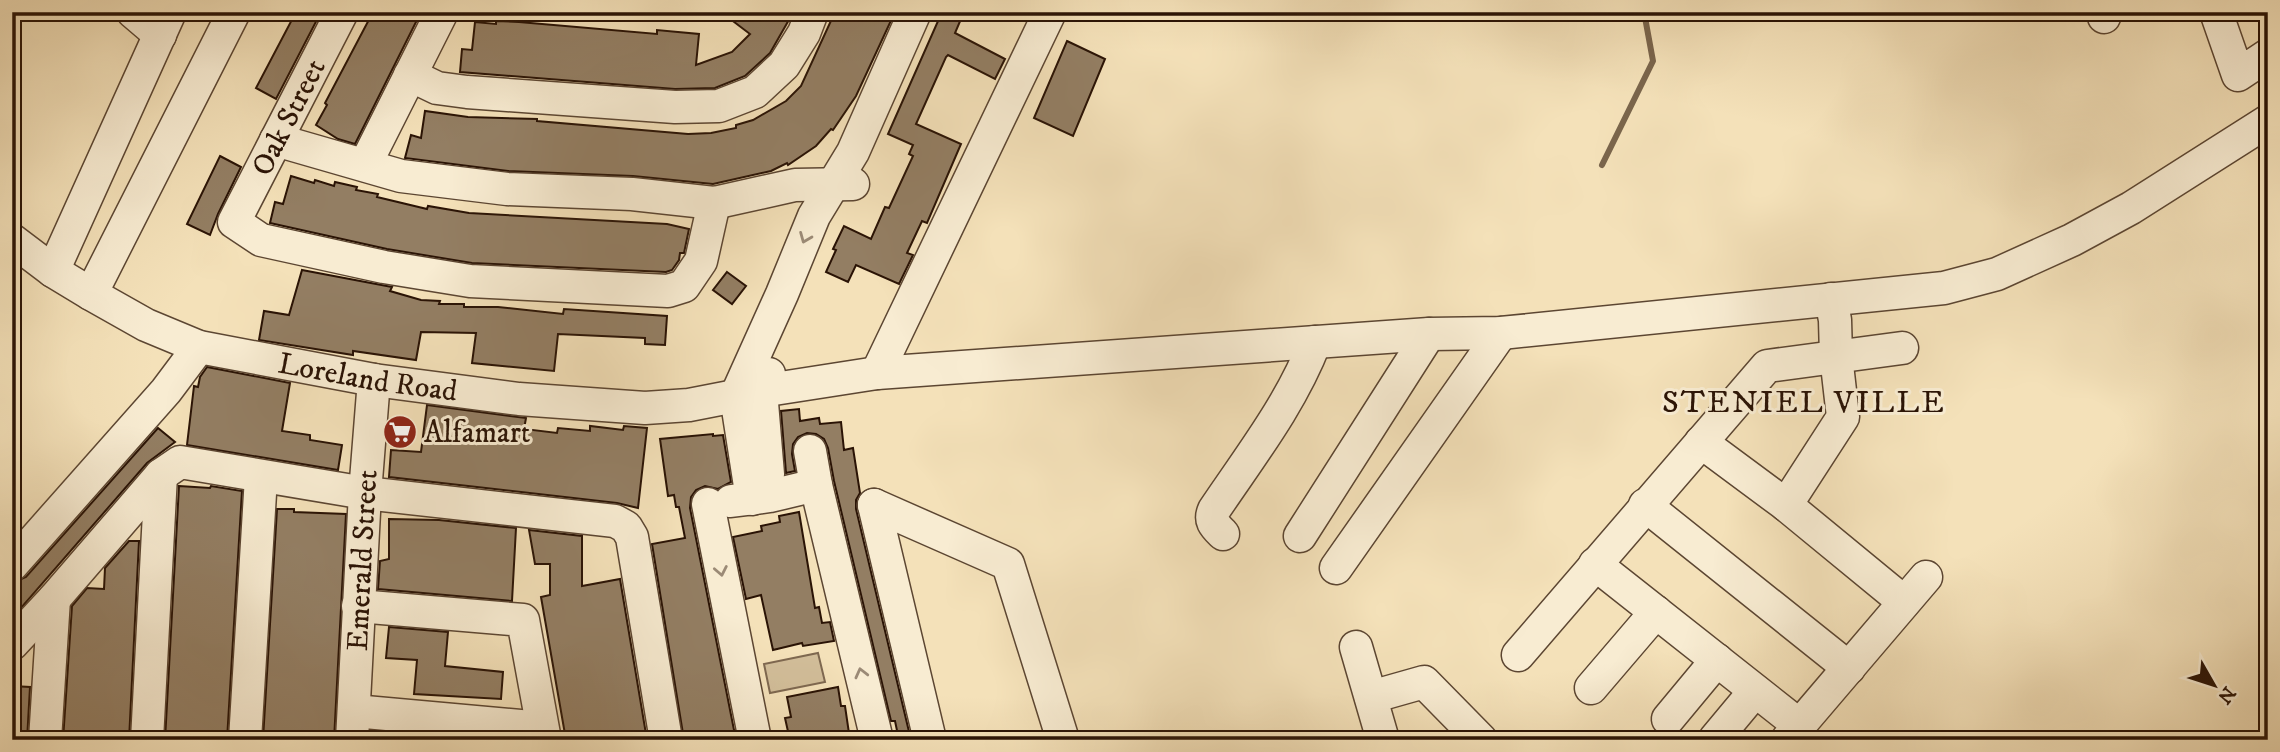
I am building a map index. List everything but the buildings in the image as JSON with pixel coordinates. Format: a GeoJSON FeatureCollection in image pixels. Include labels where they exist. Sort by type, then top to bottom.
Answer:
{"type":"FeatureCollection","features":[{"type":"Feature","properties":{"kind":"street"},"geometry":{"type":"LineString","coordinates":[[53,271],[165,24],[133,12]]}},
{"type":"Feature","properties":{"kind":"street"},"geometry":{"type":"LineString","coordinates":[[91,294],[234,12]]}},
{"type":"Feature","properties":{"kind":"street","name":"Oak Street"},"geometry":{"type":"LineString","coordinates":[[342,12],[234,222],[261,240],[384,267],[470,281],[668,291],[684,286],[701,261],[714,203]]}},
{"type":"Feature","properties":{"kind":"street"},"geometry":{"type":"LineString","coordinates":[[365,165],[442,12]]}},
{"type":"Feature","properties":{"kind":"street"},"geometry":{"type":"LineString","coordinates":[[410,75],[437,88],[467,92],[675,107],[719,106],[755,92],[784,65],[804,33],[812,12]]}},
{"type":"Feature","properties":{"kind":"street"},"geometry":{"type":"LineString","coordinates":[[761,498],[748,393],[782,294],[814,216],[843,184],[853,152],[915,12]]}},
{"type":"Feature","properties":{"kind":"street"},"geometry":{"type":"LineString","coordinates":[[877,373],[1050,12]]}},
{"type":"Feature","properties":{"kind":"street"},"geometry":{"type":"LineString","coordinates":[[2216,12],[2238,75],[2268,55]]}},
{"type":"Feature","properties":{"kind":"street","name":"Loreland Road"},"geometry":{"type":"LineString","coordinates":[[13,241],[53,271],[91,294],[146,325],[199,347],[374,380],[519,399],[645,408],[689,405],[877,373],[1429,334],[1501,333],[1944,288],[1997,274],[2072,240],[2131,208],[2268,121]]}},
{"type":"Feature","properties":{"kind":"street"},"geometry":{"type":"LineString","coordinates":[[276,140],[401,176],[507,189],[632,194],[714,203],[795,185],[843,184]]}},
{"type":"Feature","properties":{"kind":"street"},"geometry":{"type":"LineString","coordinates":[[1786,505],[1843,416],[1831,299]]}},
{"type":"Feature","properties":{"kind":"street"},"geometry":{"type":"LineString","coordinates":[[1336,568],[1501,333]]}},
{"type":"Feature","properties":{"kind":"street"},"geometry":{"type":"LineString","coordinates":[[1300,536],[1429,334]]}},
{"type":"Feature","properties":{"kind":"street"},"geometry":{"type":"LineString","coordinates":[[1223,534],[1211,517],[1214,510],[1282,410],[1302,375],[1315,342]]}},
{"type":"Feature","properties":{"kind":"street"},"geometry":{"type":"LineString","coordinates":[[12,565],[166,391],[199,347]]}},
{"type":"Feature","properties":{"kind":"street"},"geometry":{"type":"LineString","coordinates":[[1518,655],[1767,366],[1902,348]]}},
{"type":"Feature","properties":{"kind":"street","name":"Emerald Street"},"geometry":{"type":"LineString","coordinates":[[353,725],[358,606],[374,380]]}},
{"type":"Feature","properties":{"kind":"street"},"geometry":{"type":"LineString","coordinates":[[1700,442],[1786,505],[1904,602]]}},
{"type":"Feature","properties":{"kind":"street"},"geometry":{"type":"LineString","coordinates":[[810,451],[877,740]]}},
{"type":"Feature","properties":{"kind":"street"},"geometry":{"type":"LineString","coordinates":[[12,644],[161,475],[180,462],[365,493],[615,521],[626,527],[632,537],[666,740]]}},
{"type":"Feature","properties":{"kind":"street"},"geometry":{"type":"LineString","coordinates":[[147,740],[161,475]]}},
{"type":"Feature","properties":{"kind":"street"},"geometry":{"type":"LineString","coordinates":[[245,740],[261,477]]}},
{"type":"Feature","properties":{"kind":"street"},"geometry":{"type":"LineString","coordinates":[[755,740],[699,505],[761,498],[816,485]]}},
{"type":"Feature","properties":{"kind":"street"},"geometry":{"type":"LineString","coordinates":[[930,740],[874,505],[1008,565],[1063,740]]}},
{"type":"Feature","properties":{"kind":"street"},"geometry":{"type":"LineString","coordinates":[[1645,505],[1849,667]]}},
{"type":"Feature","properties":{"kind":"street"},"geometry":{"type":"LineString","coordinates":[[1595,564],[1755,691],[1793,733],[1926,577]]}},
{"type":"Feature","properties":{"kind":"street"},"geometry":{"type":"LineString","coordinates":[[45,740],[54,599]]}},
{"type":"Feature","properties":{"kind":"street"},"geometry":{"type":"LineString","coordinates":[[353,725],[543,734],[523,620],[358,606]]}},
{"type":"Feature","properties":{"kind":"street"},"geometry":{"type":"LineString","coordinates":[[1591,688],[1656,612]]}},
{"type":"Feature","properties":{"kind":"street"},"geometry":{"type":"LineString","coordinates":[[1356,647],[1383,740]]}},
{"type":"Feature","properties":{"kind":"street"},"geometry":{"type":"LineString","coordinates":[[1668,719],[1717,660]]}},
{"type":"Feature","properties":{"kind":"street"},"geometry":{"type":"LineString","coordinates":[[1371,696],[1424,682],[1480,740]]}},
{"type":"Feature","properties":{"kind":"street"},"geometry":{"type":"LineString","coordinates":[[1715,739],[1755,691]]}},
{"type":"Feature","properties":{"kind":"shaded area"},"geometry":{"type":"Polygon","coordinates":[[[818,653],[825,682],[770,693],[764,664],[818,653]]]}},
{"type":"Feature","properties":{"kind":"shaded area"},"geometry":{"type":"Polygon","coordinates":[[[367,723],[525,740],[366,740],[367,723]]]}},
{"type":"Feature","properties":{"kind":"waterway"},"geometry":{"type":"LineString","coordinates":[[1602,165],[1653,61],[1644,12]]}},
{"type":"Feature","properties":{"kind":"place","name":"Alfamart"},"geometry":{"type":"Point","coordinates":[400,432]}},
{"type":"Feature","properties":{"kind":"district","name":"STENIEL VILLE"},"geometry":{"type":"Point","coordinates":[1804,401]}}]}
